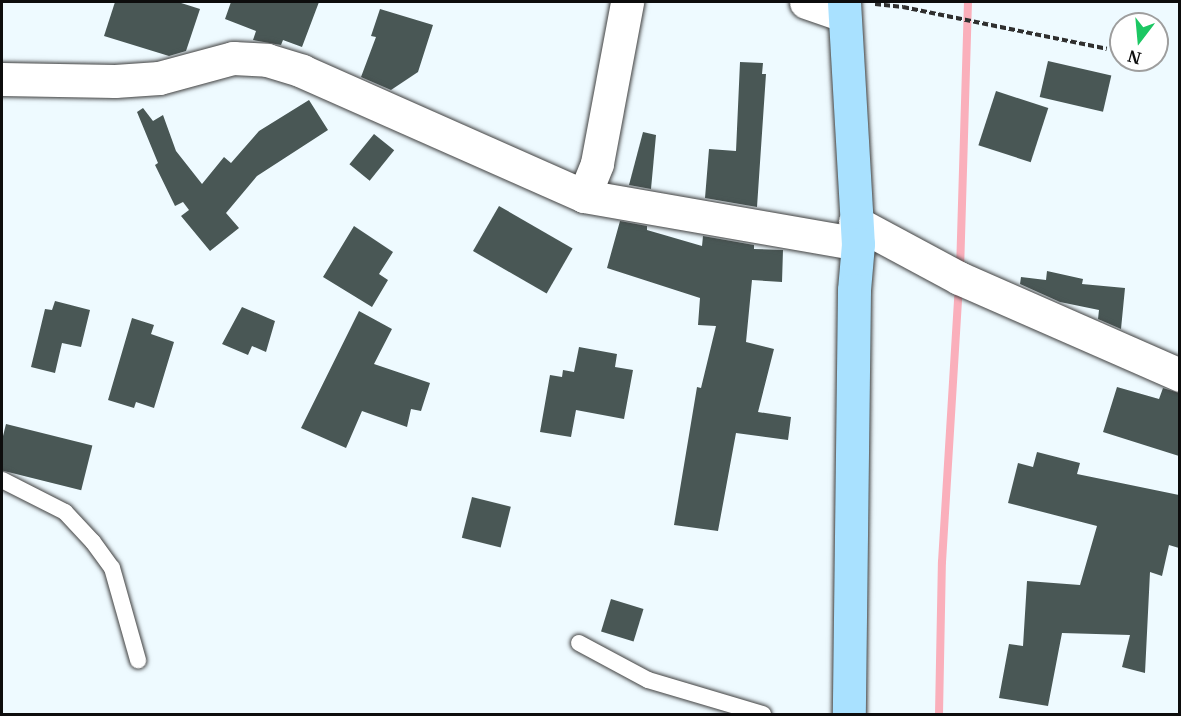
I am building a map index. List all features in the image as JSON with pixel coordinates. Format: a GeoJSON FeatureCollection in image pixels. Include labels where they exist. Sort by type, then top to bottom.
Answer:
{"type":"FeatureCollection","features":[{"type":"Feature","properties":{"kind":"street"},"geometry":{"type":"LineString","coordinates":[[584,196],[597,163],[627,2]]}},
{"type":"Feature","properties":{"kind":"street"},"geometry":{"type":"LineString","coordinates":[[806,2],[844,7],[856,233],[849,714]]}},
{"type":"Feature","properties":{"kind":"street"},"geometry":{"type":"LineString","coordinates":[[2,79],[115,81],[159,78],[233,58],[267,60],[302,71],[584,196],[856,233],[1179,375]]}},
{"type":"Feature","properties":{"kind":"lane"},"geometry":{"type":"LineString","coordinates":[[2,480],[65,512],[93,542],[112,568],[138,660]]}},
{"type":"Feature","properties":{"kind":"lane"},"geometry":{"type":"LineString","coordinates":[[579,643],[648,680],[763,714]]}},
{"type":"Feature","properties":{"kind":"path"},"geometry":{"type":"LineString","coordinates":[[844,7],[903,7],[1107,49]]}},
{"type":"Feature","properties":{"kind":"building"},"geometry":{"type":"Polygon","coordinates":[[[115,2],[178,2],[200,9],[186,51],[169,56],[104,36],[115,2]]]}},
{"type":"Feature","properties":{"kind":"building"},"geometry":{"type":"Polygon","coordinates":[[[231,2],[319,2],[302,47],[283,40],[281,45],[253,40],[256,31],[225,19],[231,2]]]}},
{"type":"Feature","properties":{"kind":"building"},"geometry":{"type":"Polygon","coordinates":[[[380,9],[433,25],[418,72],[391,90],[361,77],[376,37],[371,36],[380,9]]]}},
{"type":"Feature","properties":{"kind":"building"},"geometry":{"type":"Polygon","coordinates":[[[1048,61],[1111,76],[1103,112],[1040,97],[1048,61]]]}},
{"type":"Feature","properties":{"kind":"building"},"geometry":{"type":"Polygon","coordinates":[[[740,62],[763,63],[762,74],[766,74],[757,207],[705,198],[709,149],[736,151],[740,62]]]}},
{"type":"Feature","properties":{"kind":"building"},"geometry":{"type":"Polygon","coordinates":[[[996,91],[1048,108],[1031,162],[978,145],[996,91]]]}},
{"type":"Feature","properties":{"kind":"building"},"geometry":{"type":"Polygon","coordinates":[[[309,100],[328,130],[257,176],[226,213],[239,228],[210,251],[181,216],[189,210],[183,202],[175,206],[155,165],[158,163],[137,112],[143,108],[153,121],[163,115],[176,151],[202,184],[224,157],[231,163],[259,131],[309,100]]]}},
{"type":"Feature","properties":{"kind":"building"},"geometry":{"type":"Polygon","coordinates":[[[643,132],[656,135],[651,189],[629,185],[643,132]]]}},
{"type":"Feature","properties":{"kind":"building"},"geometry":{"type":"Polygon","coordinates":[[[374,134],[394,150],[370,181],[349,164],[374,134]]]}},
{"type":"Feature","properties":{"kind":"building"},"geometry":{"type":"Polygon","coordinates":[[[499,206],[573,248],[547,294],[473,251],[499,206]]]}},
{"type":"Feature","properties":{"kind":"building"},"geometry":{"type":"Polygon","coordinates":[[[620,221],[647,226],[647,230],[702,246],[703,236],[754,245],[754,249],[783,250],[782,282],[752,280],[746,342],[774,349],[758,412],[791,417],[788,440],[736,433],[718,531],[674,525],[697,387],[701,388],[716,326],[698,325],[700,298],[607,268],[620,221]]]}},
{"type":"Feature","properties":{"kind":"building"},"geometry":{"type":"Polygon","coordinates":[[[354,226],[393,252],[379,274],[388,280],[372,307],[323,277],[354,226]]]}},
{"type":"Feature","properties":{"kind":"building"},"geometry":{"type":"Polygon","coordinates":[[[1047,271],[1083,279],[1082,284],[1125,288],[1121,329],[1098,319],[1099,310],[1060,302],[1020,284],[1021,277],[1046,280],[1047,271]]]}},
{"type":"Feature","properties":{"kind":"building"},"geometry":{"type":"Polygon","coordinates":[[[55,301],[90,310],[81,347],[62,343],[55,373],[31,367],[45,309],[52,310],[55,301]]]}},
{"type":"Feature","properties":{"kind":"building"},"geometry":{"type":"Polygon","coordinates":[[[242,307],[275,321],[266,352],[252,346],[248,355],[222,344],[242,307]]]}},
{"type":"Feature","properties":{"kind":"building"},"geometry":{"type":"Polygon","coordinates":[[[359,311],[392,329],[374,364],[430,383],[421,411],[411,409],[407,427],[362,411],[346,448],[301,428],[359,311]]]}},
{"type":"Feature","properties":{"kind":"building"},"geometry":{"type":"Polygon","coordinates":[[[132,318],[154,325],[151,334],[174,342],[154,408],[136,402],[134,408],[108,400],[132,318]]]}},
{"type":"Feature","properties":{"kind":"building"},"geometry":{"type":"Polygon","coordinates":[[[579,347],[617,354],[615,367],[633,370],[624,419],[576,410],[571,437],[540,432],[550,375],[562,377],[563,370],[574,372],[579,347]]]}},
{"type":"Feature","properties":{"kind":"building"},"geometry":{"type":"Polygon","coordinates":[[[1117,387],[1159,399],[1163,388],[1179,393],[1179,456],[1103,432],[1117,387]]]}},
{"type":"Feature","properties":{"kind":"building"},"geometry":{"type":"Polygon","coordinates":[[[6,424],[92,446],[81,490],[2,470],[2,440],[6,424]]]}},
{"type":"Feature","properties":{"kind":"building"},"geometry":{"type":"Polygon","coordinates":[[[1037,452],[1080,463],[1077,474],[1179,495],[1179,548],[1169,545],[1162,576],[1150,572],[1145,673],[1122,667],[1130,635],[1062,633],[1048,706],[999,698],[1009,644],[1023,646],[1027,581],[1080,585],[1097,526],[1008,503],[1018,463],[1033,467],[1037,452]]]}},
{"type":"Feature","properties":{"kind":"building"},"geometry":{"type":"Polygon","coordinates":[[[472,497],[511,507],[501,547],[462,538],[472,497]]]}},
{"type":"Feature","properties":{"kind":"building"},"geometry":{"type":"Polygon","coordinates":[[[611,599],[644,609],[634,641],[601,632],[611,599]]]}},
{"type":"Feature","properties":{"kind":"waterway"},"geometry":{"type":"LineString","coordinates":[[960,271],[968,2]]}},
{"type":"Feature","properties":{"kind":"waterway"},"geometry":{"type":"LineString","coordinates":[[939,714],[942,562],[959,286]]}}]}
